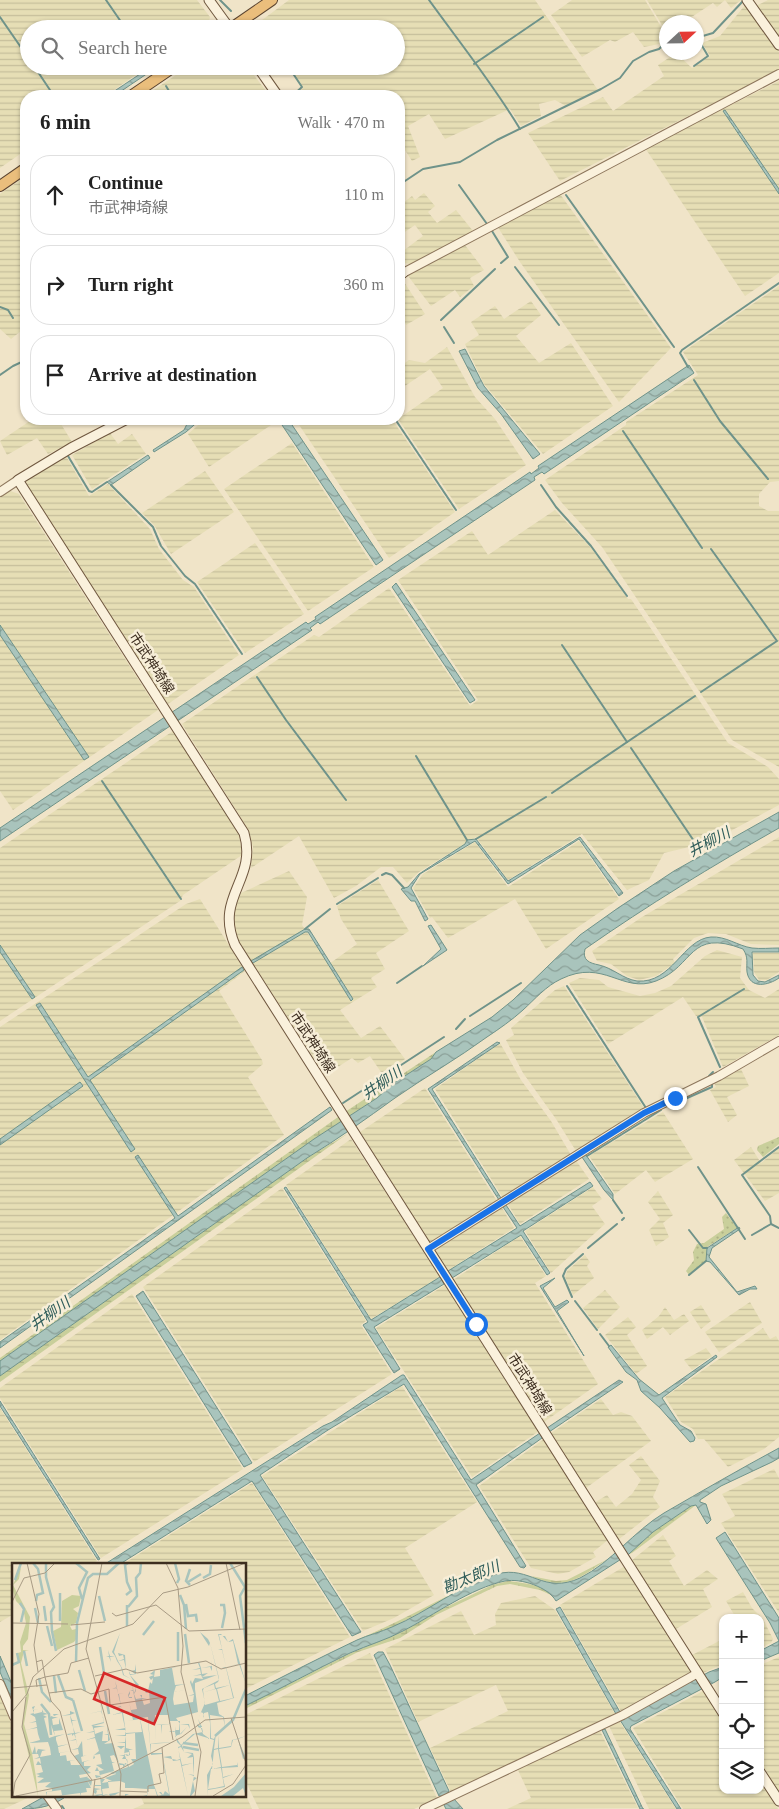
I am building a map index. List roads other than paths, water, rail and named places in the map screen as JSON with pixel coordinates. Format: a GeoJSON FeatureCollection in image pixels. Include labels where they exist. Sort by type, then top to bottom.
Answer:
{"type":"FeatureCollection","features":[{"type":"Feature","properties":{"kind":"highway"},"geometry":{"type":"LineString","coordinates":[[243,20],[272,0]]}},
{"type":"Feature","properties":{"kind":"highway"},"geometry":{"type":"LineString","coordinates":[[140,90],[162,75]]}},
{"type":"Feature","properties":{"kind":"highway"},"geometry":{"type":"LineString","coordinates":[[0,186],[20,172]]}},
{"type":"Feature","properties":{"kind":"main road"},"geometry":{"type":"LineString","coordinates":[[209,0],[223,20]]}},
{"type":"Feature","properties":{"kind":"main road"},"geometry":{"type":"LineString","coordinates":[[747,0],[779,45]]}},
{"type":"Feature","properties":{"kind":"main road"},"geometry":{"type":"LineString","coordinates":[[263,75],[274,90]]}},
{"type":"Feature","properties":{"kind":"main road"},"geometry":{"type":"LineString","coordinates":[[18,480],[71,448],[115,425]]}},
{"type":"Feature","properties":{"kind":"main road","name":"市武神埼線"},"geometry":{"type":"LineString","coordinates":[[18,480],[238,822],[247,844],[247,863],[228,910],[229,932],[235,945],[719,1707]]}},
{"type":"Feature","properties":{"kind":"main road"},"geometry":{"type":"LineString","coordinates":[[764,1778],[779,1801]]}},
{"type":"Feature","properties":{"kind":"street"},"geometry":{"type":"LineString","coordinates":[[405,269],[779,74]]}},
{"type":"Feature","properties":{"kind":"street"},"geometry":{"type":"LineString","coordinates":[[0,492],[18,480]]}},
{"type":"Feature","properties":{"kind":"street"},"geometry":{"type":"LineString","coordinates":[[428,1249],[644,1113],[719,1076],[779,1041]]}},
{"type":"Feature","properties":{"kind":"street"},"geometry":{"type":"LineString","coordinates":[[424,1809],[623,1715],[698,1674]]}},
{"type":"Feature","properties":{"kind":"street"},"geometry":{"type":"LineString","coordinates":[[0,1684],[12,1712]]}},
{"type":"Feature","properties":{"kind":"street"},"geometry":{"type":"LineString","coordinates":[[48,1796],[57,1808]]}},
{"type":"Feature","properties":{"kind":"water"},"geometry":{"type":"Polygon","coordinates":[[[138,75],[145,75],[123,90],[116,90],[138,75]]]}},
{"type":"Feature","properties":{"kind":"water"},"geometry":{"type":"Polygon","coordinates":[[[725,110],[779,189],[779,194],[723,111],[725,110]]]}},
{"type":"Feature","properties":{"kind":"water"},"geometry":{"type":"Polygon","coordinates":[[[465,349],[484,386],[540,454],[533,459],[501,414],[478,388],[459,351],[465,349]]]}},
{"type":"Feature","properties":{"kind":"water"},"geometry":{"type":"Polygon","coordinates":[[[689,365],[694,373],[544,474],[542,472],[534,477],[535,480],[320,624],[318,622],[310,628],[312,630],[0,841],[0,828],[306,622],[308,624],[316,619],[315,617],[530,472],[531,474],[539,468],[538,466],[689,365]]]}},
{"type":"Feature","properties":{"kind":"water"},"geometry":{"type":"Polygon","coordinates":[[[186,425],[194,425],[154,452],[153,450],[184,430],[186,425]]]}},
{"type":"Feature","properties":{"kind":"water"},"geometry":{"type":"Polygon","coordinates":[[[282,425],[292,425],[383,560],[376,565],[282,425]]]}},
{"type":"Feature","properties":{"kind":"water"},"geometry":{"type":"Polygon","coordinates":[[[148,455],[150,458],[111,485],[107,482],[148,455]]]}},
{"type":"Feature","properties":{"kind":"water"},"geometry":{"type":"Polygon","coordinates":[[[396,583],[475,700],[470,703],[392,587],[396,583]]]}},
{"type":"Feature","properties":{"kind":"water"},"geometry":{"type":"Polygon","coordinates":[[[0,625],[89,757],[84,760],[0,635],[0,625]]]}},
{"type":"Feature","properties":{"kind":"water"},"geometry":{"type":"Polygon","coordinates":[[[779,812],[779,828],[656,901],[585,949],[584,953],[585,958],[589,962],[609,968],[627,978],[637,981],[649,980],[659,976],[668,969],[693,945],[701,940],[716,937],[752,948],[779,948],[779,952],[752,952],[753,975],[758,981],[765,982],[779,975],[779,978],[765,984],[752,982],[747,972],[747,958],[743,949],[712,943],[694,951],[669,974],[656,981],[644,984],[622,981],[589,972],[561,979],[546,989],[501,1028],[307,1158],[0,1376],[0,1361],[314,1139],[377,1098],[394,1083],[431,1059],[436,1052],[492,1017],[513,1000],[580,935],[674,871],[779,812]]]}},
{"type":"Feature","properties":{"kind":"water"},"geometry":{"type":"Polygon","coordinates":[[[580,837],[623,893],[619,896],[579,839],[508,884],[475,841],[420,874],[411,888],[428,919],[425,921],[415,901],[411,901],[401,889],[408,887],[419,874],[465,844],[467,840],[476,839],[508,881],[580,837]]]}},
{"type":"Feature","properties":{"kind":"water"},"geometry":{"type":"Polygon","coordinates":[[[431,925],[447,950],[423,966],[441,949],[428,926],[431,925]]]}},
{"type":"Feature","properties":{"kind":"water"},"geometry":{"type":"Polygon","coordinates":[[[305,929],[309,929],[353,999],[351,1001],[308,932],[253,963],[251,961],[305,929]]]}},
{"type":"Feature","properties":{"kind":"water"},"geometry":{"type":"Polygon","coordinates":[[[0,945],[35,997],[32,999],[0,952],[0,945]]]}},
{"type":"Feature","properties":{"kind":"water"},"geometry":{"type":"Polygon","coordinates":[[[242,967],[244,970],[90,1080],[135,1149],[131,1152],[36,1005],[40,1003],[88,1077],[242,967]]]}},
{"type":"Feature","properties":{"kind":"water"},"geometry":{"type":"Polygon","coordinates":[[[497,1042],[500,1043],[432,1089],[501,1198],[499,1200],[428,1089],[497,1042]]]}},
{"type":"Feature","properties":{"kind":"water"},"geometry":{"type":"Polygon","coordinates":[[[80,1082],[83,1086],[0,1145],[0,1139],[80,1082]]]}},
{"type":"Feature","properties":{"kind":"water"},"geometry":{"type":"Polygon","coordinates":[[[330,1107],[332,1110],[0,1348],[0,1342],[175,1218],[135,1157],[138,1155],[178,1216],[330,1107]]]}},
{"type":"Feature","properties":{"kind":"water"},"geometry":{"type":"Polygon","coordinates":[[[586,1155],[613,1194],[613,1200],[582,1157],[586,1155]]]}},
{"type":"Feature","properties":{"kind":"water"},"geometry":{"type":"Polygon","coordinates":[[[590,1182],[593,1186],[523,1231],[550,1273],[547,1275],[521,1235],[452,1278],[448,1271],[517,1228],[503,1207],[506,1205],[520,1226],[590,1182]]]}},
{"type":"Feature","properties":{"kind":"water"},"geometry":{"type":"Polygon","coordinates":[[[286,1187],[371,1320],[440,1277],[444,1284],[374,1327],[400,1369],[394,1373],[363,1325],[368,1322],[284,1188],[286,1187]]]}},
{"type":"Feature","properties":{"kind":"water"},"geometry":{"type":"Polygon","coordinates":[[[739,1227],[740,1229],[712,1248],[709,1257],[737,1292],[755,1286],[757,1289],[750,1289],[739,1295],[710,1262],[706,1261],[707,1248],[739,1227]]]}},
{"type":"Feature","properties":{"kind":"water"},"geometry":{"type":"Polygon","coordinates":[[[555,1278],[543,1288],[555,1307],[567,1300],[569,1302],[557,1311],[584,1356],[540,1286],[555,1278]]]}},
{"type":"Feature","properties":{"kind":"water"},"geometry":{"type":"Polygon","coordinates":[[[143,1291],[252,1463],[244,1467],[136,1296],[143,1291]]]}},
{"type":"Feature","properties":{"kind":"water"},"geometry":{"type":"Polygon","coordinates":[[[611,1345],[639,1379],[659,1395],[716,1355],[717,1357],[662,1398],[680,1425],[691,1431],[695,1438],[694,1441],[690,1442],[660,1408],[641,1391],[637,1380],[626,1372],[608,1347],[611,1345]]]}},
{"type":"Feature","properties":{"kind":"water"},"geometry":{"type":"Polygon","coordinates":[[[404,1375],[471,1480],[540,1433],[542,1438],[476,1485],[526,1566],[524,1568],[520,1567],[404,1384],[328,1430],[260,1475],[361,1632],[352,1636],[252,1481],[122,1563],[107,1563],[323,1426],[404,1375]]]}},
{"type":"Feature","properties":{"kind":"water"},"geometry":{"type":"Polygon","coordinates":[[[619,1380],[623,1382],[549,1432],[547,1428],[619,1380]]]}},
{"type":"Feature","properties":{"kind":"water"},"geometry":{"type":"Polygon","coordinates":[[[0,1401],[100,1559],[98,1560],[0,1406],[0,1401]]]}},
{"type":"Feature","properties":{"kind":"water"},"geometry":{"type":"Polygon","coordinates":[[[779,1448],[779,1458],[721,1486],[700,1500],[700,1502],[706,1504],[711,1520],[707,1524],[696,1505],[691,1506],[653,1532],[629,1554],[556,1601],[541,1588],[526,1582],[511,1580],[492,1585],[466,1596],[397,1634],[350,1653],[246,1705],[246,1696],[357,1640],[405,1621],[483,1579],[509,1572],[556,1583],[580,1578],[602,1564],[653,1520],[779,1448]]]}},
{"type":"Feature","properties":{"kind":"water"},"geometry":{"type":"Polygon","coordinates":[[[725,1532],[779,1618],[779,1641],[770,1623],[716,1538],[725,1532]]]}},
{"type":"Feature","properties":{"kind":"water"},"geometry":{"type":"Polygon","coordinates":[[[560,1607],[620,1712],[616,1714],[556,1609],[560,1607]]]}},
{"type":"Feature","properties":{"kind":"water"},"geometry":{"type":"Polygon","coordinates":[[[779,1641],[779,1653],[764,1659],[764,1649],[779,1641]]]}},
{"type":"Feature","properties":{"kind":"water"},"geometry":{"type":"Polygon","coordinates":[[[378,1652],[383,1652],[390,1665],[449,1791],[447,1794],[450,1800],[454,1799],[463,1809],[446,1809],[444,1805],[447,1801],[444,1796],[439,1796],[374,1655],[378,1652]]]}},
{"type":"Feature","properties":{"kind":"water"},"geometry":{"type":"Polygon","coordinates":[[[0,1656],[12,1684],[12,1700],[0,1672],[0,1656]]]}},
{"type":"Feature","properties":{"kind":"water"},"geometry":{"type":"Polygon","coordinates":[[[719,1668],[719,1680],[631,1726],[630,1729],[681,1809],[677,1809],[620,1720],[719,1668]]]}},
{"type":"Feature","properties":{"kind":"water"},"geometry":{"type":"Polygon","coordinates":[[[605,1729],[643,1809],[640,1809],[602,1730],[605,1729]]]}},
{"type":"Feature","properties":{"kind":"water"},"geometry":{"type":"Polygon","coordinates":[[[45,1796],[66,1796],[46,1806],[22,1809],[45,1796]]]}},
{"type":"Feature","properties":{"kind":"waterway"},"geometry":{"type":"LineString","coordinates":[[106,0],[120,20]]}},
{"type":"Feature","properties":{"kind":"waterway"},"geometry":{"type":"LineString","coordinates":[[220,0],[231,11]]}},
{"type":"Feature","properties":{"kind":"waterway"},"geometry":{"type":"LineString","coordinates":[[429,0],[488,80],[520,129]]}},
{"type":"Feature","properties":{"kind":"waterway"},"geometry":{"type":"LineString","coordinates":[[704,36],[713,33],[743,1]]}},
{"type":"Feature","properties":{"kind":"waterway"},"geometry":{"type":"LineString","coordinates":[[0,17],[20,46]]}},
{"type":"Feature","properties":{"kind":"waterway"},"geometry":{"type":"LineString","coordinates":[[474,64],[543,17]]}},
{"type":"Feature","properties":{"kind":"waterway"},"geometry":{"type":"LineString","coordinates":[[405,181],[423,169],[460,162],[497,140],[601,89],[620,78],[633,61],[659,49]]}},
{"type":"Feature","properties":{"kind":"waterway"},"geometry":{"type":"LineString","coordinates":[[704,49],[708,56],[704,59]]}},
{"type":"Feature","properties":{"kind":"waterway"},"geometry":{"type":"LineString","coordinates":[[694,66],[702,60]]}},
{"type":"Feature","properties":{"kind":"waterway"},"geometry":{"type":"LineString","coordinates":[[40,75],[50,90]]}},
{"type":"Feature","properties":{"kind":"waterway"},"geometry":{"type":"LineString","coordinates":[[294,75],[302,87],[299,90]]}},
{"type":"Feature","properties":{"kind":"waterway"},"geometry":{"type":"LineString","coordinates":[[166,86],[168,90]]}},
{"type":"Feature","properties":{"kind":"waterway"},"geometry":{"type":"LineString","coordinates":[[459,185],[487,224]]}},
{"type":"Feature","properties":{"kind":"waterway"},"geometry":{"type":"LineString","coordinates":[[566,195],[674,347]]}},
{"type":"Feature","properties":{"kind":"waterway"},"geometry":{"type":"LineString","coordinates":[[492,231],[508,257],[501,263]]}},
{"type":"Feature","properties":{"kind":"waterway"},"geometry":{"type":"LineString","coordinates":[[515,267],[559,325]]}},
{"type":"Feature","properties":{"kind":"waterway"},"geometry":{"type":"LineString","coordinates":[[441,320],[495,269]]}},
{"type":"Feature","properties":{"kind":"waterway"},"geometry":{"type":"LineString","coordinates":[[688,367],[680,353],[682,350],[779,283]]}},
{"type":"Feature","properties":{"kind":"waterway"},"geometry":{"type":"LineString","coordinates":[[0,307],[8,310],[13,318]]}},
{"type":"Feature","properties":{"kind":"waterway"},"geometry":{"type":"LineString","coordinates":[[444,327],[454,343]]}},
{"type":"Feature","properties":{"kind":"waterway"},"geometry":{"type":"LineString","coordinates":[[0,375],[20,363]]}},
{"type":"Feature","properties":{"kind":"waterway"},"geometry":{"type":"LineString","coordinates":[[694,380],[720,421],[768,479]]}},
{"type":"Feature","properties":{"kind":"waterway"},"geometry":{"type":"LineString","coordinates":[[399,425],[456,510]]}},
{"type":"Feature","properties":{"kind":"waterway"},"geometry":{"type":"LineString","coordinates":[[623,431],[702,548]]}},
{"type":"Feature","properties":{"kind":"waterway"},"geometry":{"type":"LineString","coordinates":[[68,456],[89,491],[92,492],[107,482]]}},
{"type":"Feature","properties":{"kind":"waterway"},"geometry":{"type":"LineString","coordinates":[[111,485],[153,527],[161,546],[185,576],[195,584],[242,654]]}},
{"type":"Feature","properties":{"kind":"waterway"},"geometry":{"type":"LineString","coordinates":[[541,485],[556,507],[591,546],[627,596]]}},
{"type":"Feature","properties":{"kind":"waterway"},"geometry":{"type":"LineString","coordinates":[[701,692],[777,641],[711,549]]}},
{"type":"Feature","properties":{"kind":"waterway"},"geometry":{"type":"LineString","coordinates":[[562,645],[627,742]]}},
{"type":"Feature","properties":{"kind":"waterway"},"geometry":{"type":"LineString","coordinates":[[257,677],[286,720],[346,800]]}},
{"type":"Feature","properties":{"kind":"waterway"},"geometry":{"type":"LineString","coordinates":[[552,793],[695,696]]}},
{"type":"Feature","properties":{"kind":"waterway","name":"井柳川"},"geometry":{"type":"LineString","coordinates":[[631,748],[696,844]]}},
{"type":"Feature","properties":{"kind":"waterway"},"geometry":{"type":"LineString","coordinates":[[416,756],[467,840]]}},
{"type":"Feature","properties":{"kind":"waterway"},"geometry":{"type":"LineString","coordinates":[[102,781],[181,899]]}},
{"type":"Feature","properties":{"kind":"waterway"},"geometry":{"type":"LineString","coordinates":[[476,839],[546,797]]}},
{"type":"Feature","properties":{"kind":"waterway"},"geometry":{"type":"LineString","coordinates":[[382,875],[386,873],[392,875],[404,888]]}},
{"type":"Feature","properties":{"kind":"waterway"},"geometry":{"type":"LineString","coordinates":[[337,904],[378,878]]}},
{"type":"Feature","properties":{"kind":"waterway"},"geometry":{"type":"LineString","coordinates":[[305,929],[330,909]]}},
{"type":"Feature","properties":{"kind":"waterway"},"geometry":{"type":"LineString","coordinates":[[397,983],[422,966]]}},
{"type":"Feature","properties":{"kind":"waterway"},"geometry":{"type":"LineString","coordinates":[[470,1016],[521,983]]}},
{"type":"Feature","properties":{"kind":"waterway"},"geometry":{"type":"LineString","coordinates":[[567,986],[646,1108]]}},
{"type":"Feature","properties":{"kind":"waterway"},"geometry":{"type":"LineString","coordinates":[[720,1067],[698,1017],[744,989]]}},
{"type":"Feature","properties":{"kind":"waterway"},"geometry":{"type":"LineString","coordinates":[[456,1029],[465,1019]]}},
{"type":"Feature","properties":{"kind":"waterway","name":"井柳川"},"geometry":{"type":"LineString","coordinates":[[343,1103],[444,1037]]}},
{"type":"Feature","properties":{"kind":"waterway"},"geometry":{"type":"LineString","coordinates":[[709,1076],[713,1072]]}},
{"type":"Feature","properties":{"kind":"waterway"},"geometry":{"type":"LineString","coordinates":[[669,1106],[712,1087],[712,1084]]}},
{"type":"Feature","properties":{"kind":"waterway"},"geometry":{"type":"LineString","coordinates":[[587,1156],[661,1110]]}},
{"type":"Feature","properties":{"kind":"waterway"},"geometry":{"type":"LineString","coordinates":[[771,1224],[770,1216],[742,1175],[779,1147]]}},
{"type":"Feature","properties":{"kind":"waterway"},"geometry":{"type":"LineString","coordinates":[[698,1167],[745,1239]]}},
{"type":"Feature","properties":{"kind":"waterway"},"geometry":{"type":"LineString","coordinates":[[613,1200],[622,1213]]}},
{"type":"Feature","properties":{"kind":"waterway"},"geometry":{"type":"LineString","coordinates":[[588,1248],[617,1224]]}},
{"type":"Feature","properties":{"kind":"waterway"},"geometry":{"type":"LineString","coordinates":[[752,1235],[771,1224],[779,1228]]}},
{"type":"Feature","properties":{"kind":"waterway"},"geometry":{"type":"LineString","coordinates":[[689,1230],[703,1248],[707,1248]]}},
{"type":"Feature","properties":{"kind":"waterway"},"geometry":{"type":"LineString","coordinates":[[572,1297],[563,1276],[566,1269],[583,1254]]}},
{"type":"Feature","properties":{"kind":"waterway"},"geometry":{"type":"LineString","coordinates":[[689,1275],[706,1261]]}},
{"type":"Feature","properties":{"kind":"waterway"},"geometry":{"type":"LineString","coordinates":[[575,1301],[597,1330]]}},
{"type":"Feature","properties":{"kind":"waterway"},"geometry":{"type":"LineString","coordinates":[[600,1334],[609,1346]]}},
{"type":"Feature","properties":{"kind":"water label","name":"勘太郎川"},"geometry":{"type":"Point","coordinates":[471,1577]}}]}
